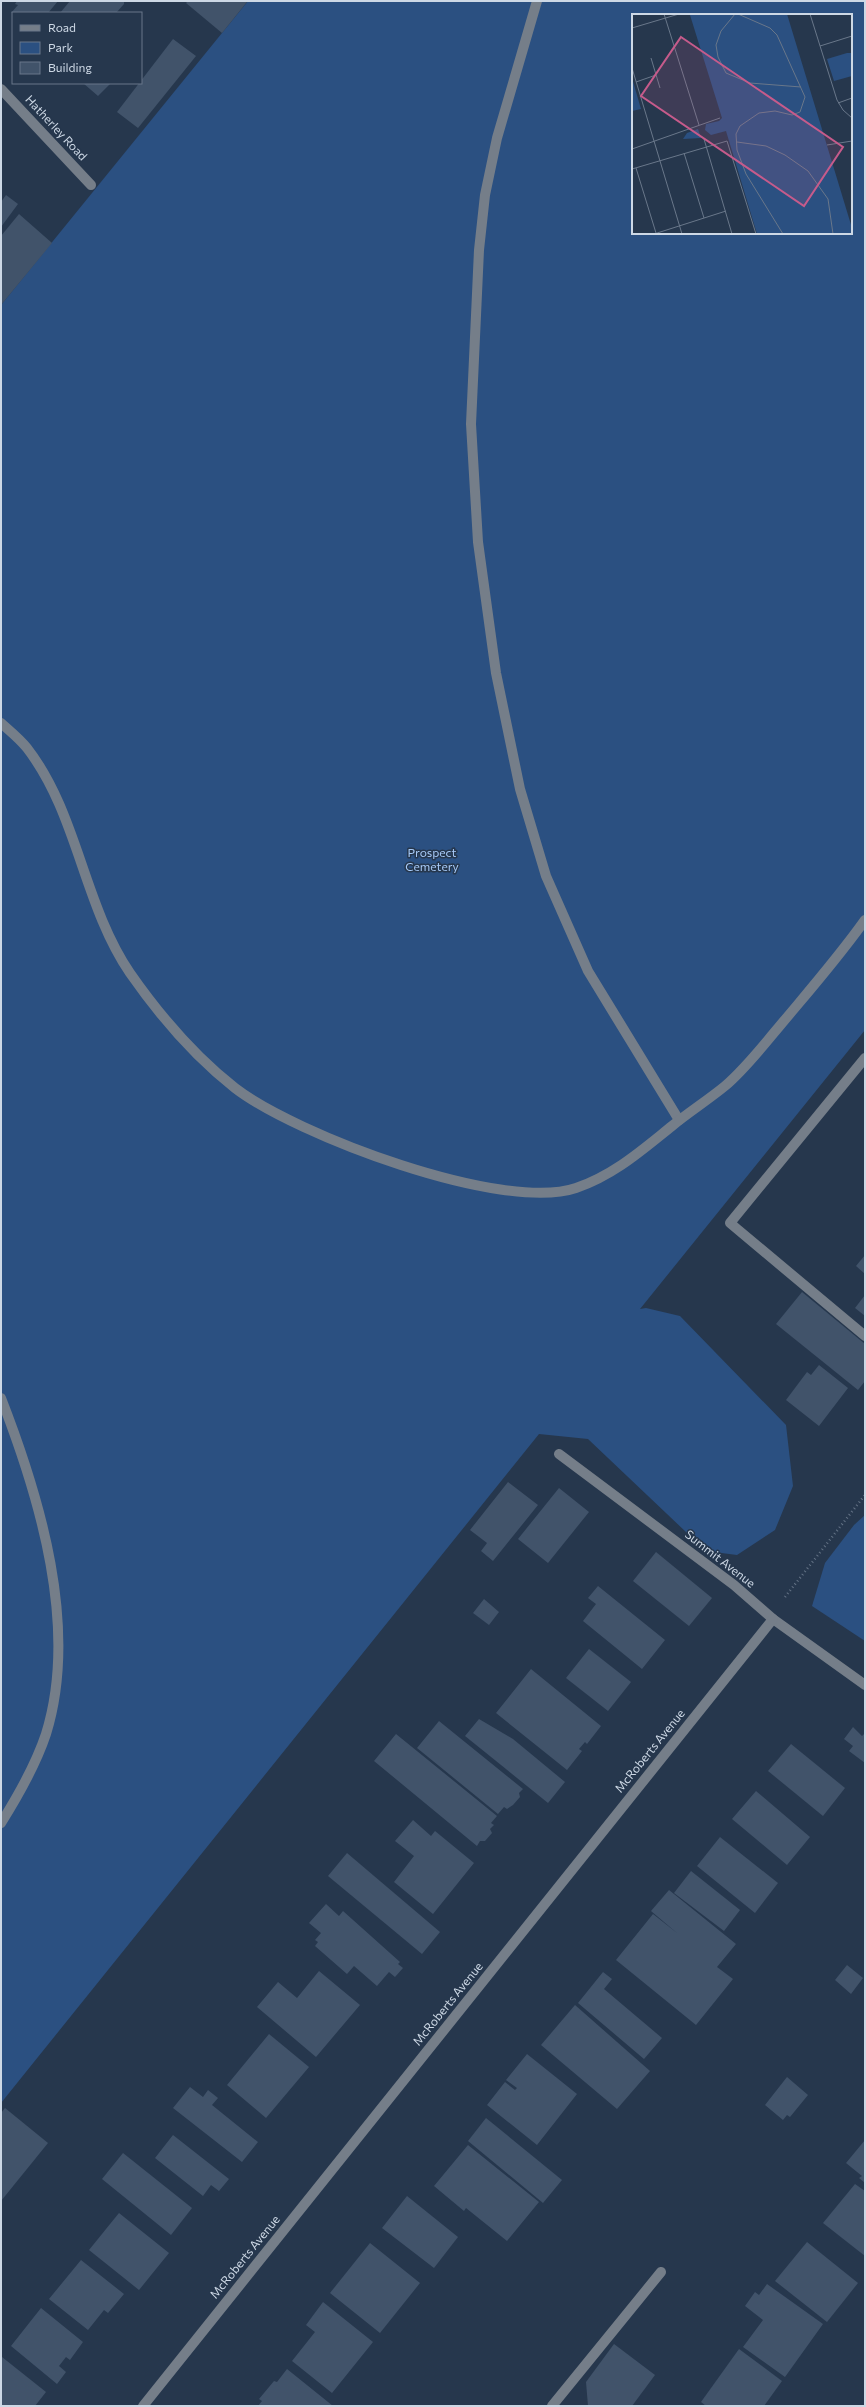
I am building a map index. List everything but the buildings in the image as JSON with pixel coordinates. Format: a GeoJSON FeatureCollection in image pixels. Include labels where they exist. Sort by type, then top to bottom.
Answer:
{"type":"FeatureCollection","features":[{"type":"Feature","properties":{"kind":"street"},"geometry":{"type":"LineString","coordinates":[[536,1],[497,138],[485,195],[478,265],[472,424],[478,542],[496,673],[516,774],[546,876],[588,971],[679,1120]]}},
{"type":"Feature","properties":{"kind":"street","name":"Hatherley Road"},"geometry":{"type":"LineString","coordinates":[[1,89],[91,186]]}},
{"type":"Feature","properties":{"kind":"street"},"geometry":{"type":"LineString","coordinates":[[1,723],[26,747],[47,779],[111,944],[159,1015],[190,1048],[237,1089],[277,1113],[340,1142],[401,1165],[500,1191],[551,1193],[573,1189],[608,1175],[725,1086],[753,1059],[832,965],[865,920]]}},
{"type":"Feature","properties":{"kind":"street"},"geometry":{"type":"LineString","coordinates":[[865,1058],[730,1224],[865,1336]]}},
{"type":"Feature","properties":{"kind":"street"},"geometry":{"type":"LineString","coordinates":[[1,1398],[34,1489],[48,1550],[57,1620],[58,1652],[56,1686],[46,1735],[31,1768],[1,1823]]}},
{"type":"Feature","properties":{"kind":"street","name":"Summit Avenue"},"geometry":{"type":"LineString","coordinates":[[560,1454],[734,1585],[773,1619],[865,1685]]}},
{"type":"Feature","properties":{"kind":"street","name":"McRoberts Avenue"},"geometry":{"type":"LineString","coordinates":[[143,2406],[773,1619]]}},
{"type":"Feature","properties":{"kind":"street"},"geometry":{"type":"LineString","coordinates":[[557,2404],[661,2272]]}},
{"type":"Feature","properties":{"kind":"path"},"geometry":{"type":"LineString","coordinates":[[784,1599],[865,1495]]}},
{"type":"Feature","properties":{"kind":"green space","name":"Prospect Cemetery"},"geometry":{"type":"Polygon","coordinates":[[[248,1],[865,1],[865,1030],[640,1309],[646,1308],[680,1316],[786,1425],[793,1486],[775,1530],[737,1555],[706,1551],[588,1439],[539,1434],[1,2103],[1,305],[248,1]]]}},
{"type":"Feature","properties":{"kind":"green space"},"geometry":{"type":"Polygon","coordinates":[[[865,1515],[865,1641],[812,1606],[825,1563],[854,1525],[865,1515]]]}}]}
